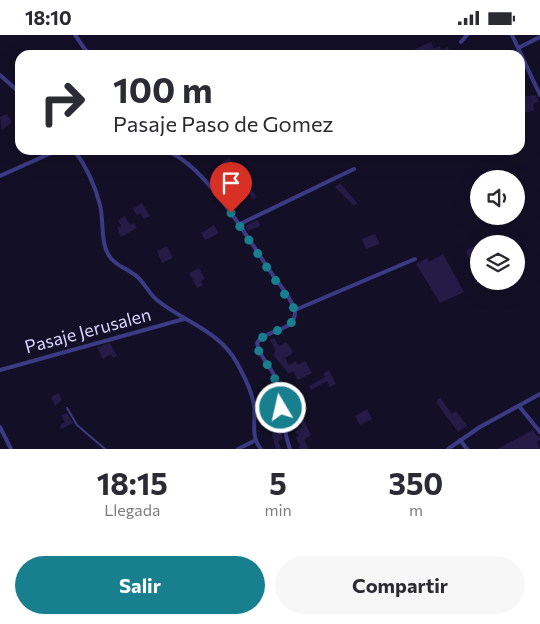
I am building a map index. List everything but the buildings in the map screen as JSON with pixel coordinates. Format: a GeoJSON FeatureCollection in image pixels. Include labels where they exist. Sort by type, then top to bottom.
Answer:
{"type":"FeatureCollection","features":[{"type":"Feature","properties":{"kind":"street"},"geometry":{"type":"LineString","coordinates":[[76,35],[86,50]]}},
{"type":"Feature","properties":{"kind":"street"},"geometry":{"type":"LineString","coordinates":[[462,42],[467,35]]}},
{"type":"Feature","properties":{"kind":"street"},"geometry":{"type":"LineString","coordinates":[[512,35],[518,49],[540,37]]}},
{"type":"Feature","properties":{"kind":"street"},"geometry":{"type":"LineString","coordinates":[[525,64],[540,95]]}},
{"type":"Feature","properties":{"kind":"street"},"geometry":{"type":"LineString","coordinates":[[0,75],[15,88]]}},
{"type":"Feature","properties":{"kind":"street"},"geometry":{"type":"LineString","coordinates":[[0,176],[47,155]]}},
{"type":"Feature","properties":{"kind":"street"},"geometry":{"type":"LineString","coordinates":[[77,155],[88,172],[100,205],[106,249],[109,256],[115,263],[134,274],[157,300],[184,319],[209,332],[221,342],[237,363],[254,406],[254,441],[261,449]]}},
{"type":"Feature","properties":{"kind":"street"},"geometry":{"type":"LineString","coordinates":[[176,155],[206,181],[295,310],[294,319],[290,324],[266,335],[257,343],[259,352],[278,384],[286,441],[290,449]]}},
{"type":"Feature","properties":{"kind":"street"},"geometry":{"type":"LineString","coordinates":[[238,225],[354,169]]}},
{"type":"Feature","properties":{"kind":"street"},"geometry":{"type":"LineString","coordinates":[[295,310],[415,259]]}},
{"type":"Feature","properties":{"kind":"street","name":"Pasaje Jerusalen"},"geometry":{"type":"LineString","coordinates":[[0,370],[184,319]]}},
{"type":"Feature","properties":{"kind":"street"},"geometry":{"type":"LineString","coordinates":[[448,449],[460,440],[540,394]]}},
{"type":"Feature","properties":{"kind":"street"},"geometry":{"type":"LineString","coordinates":[[519,406],[540,431]]}},
{"type":"Feature","properties":{"kind":"street"},"geometry":{"type":"LineString","coordinates":[[0,427],[11,449]]}},
{"type":"Feature","properties":{"kind":"street"},"geometry":{"type":"LineString","coordinates":[[460,440],[467,449]]}},
{"type":"Feature","properties":{"kind":"street"},"geometry":{"type":"LineString","coordinates":[[238,449],[254,441]]}},
{"type":"Feature","properties":{"kind":"lane"},"geometry":{"type":"LineString","coordinates":[[66,408],[77,425],[105,449]]}},
{"type":"Feature","properties":{"kind":"route"},"geometry":{"type":"LineString","coordinates":[[231,213],[294,306],[294,319],[290,324],[266,335],[257,343],[259,352],[278,384],[281,408]]}}]}
